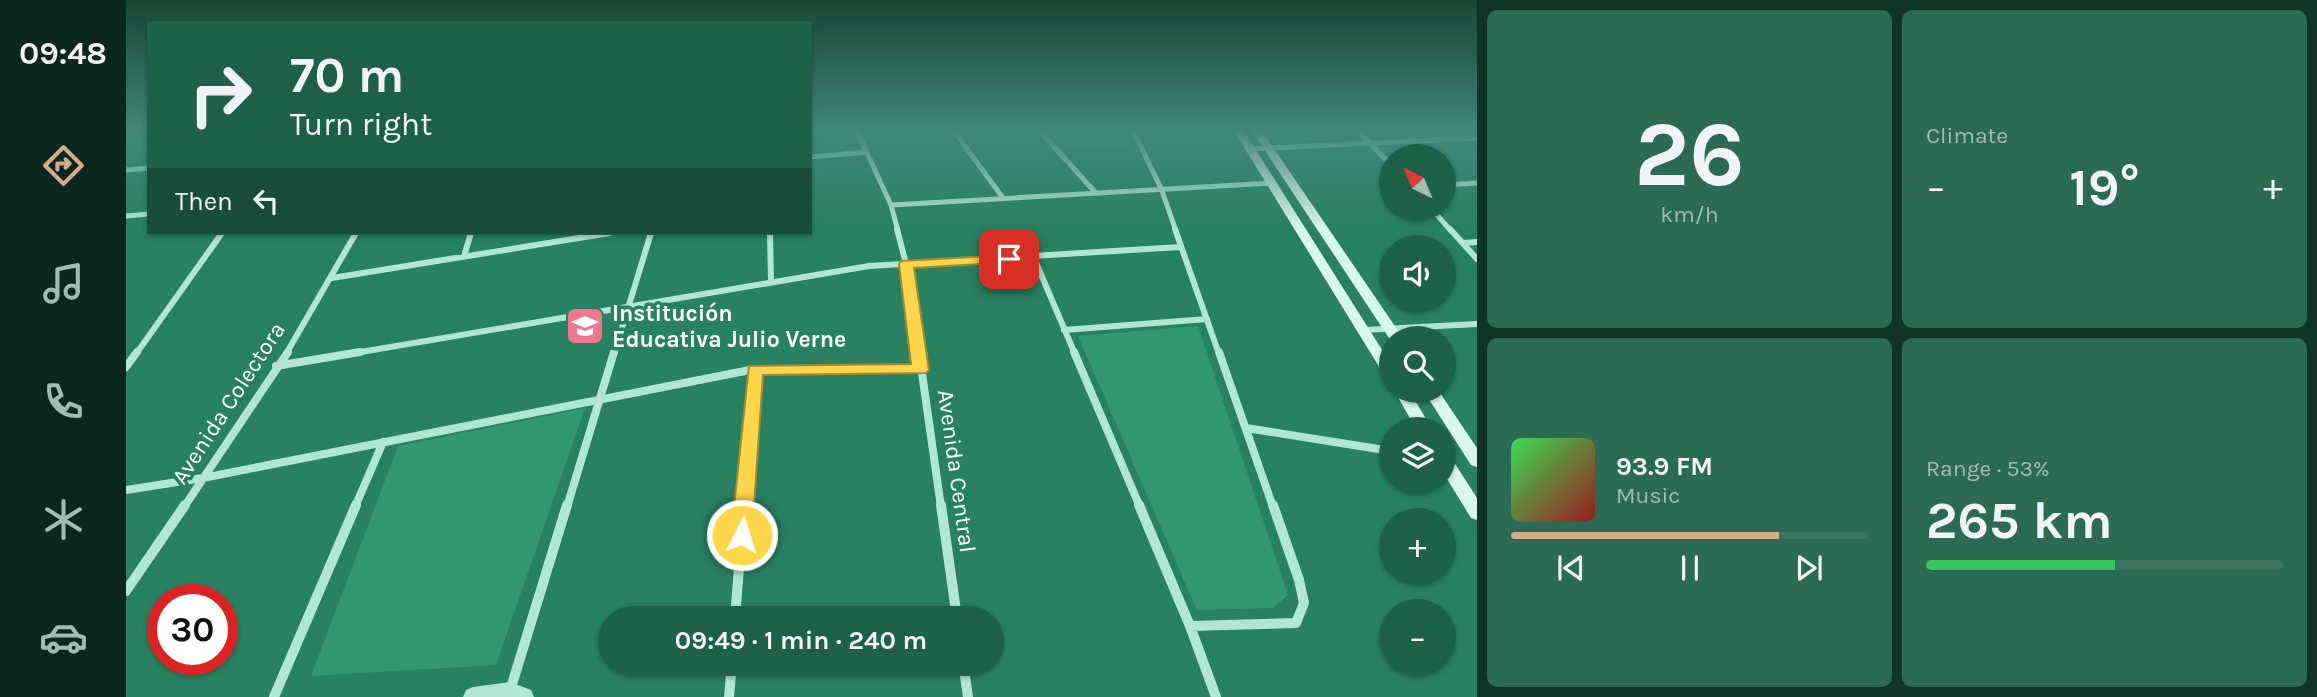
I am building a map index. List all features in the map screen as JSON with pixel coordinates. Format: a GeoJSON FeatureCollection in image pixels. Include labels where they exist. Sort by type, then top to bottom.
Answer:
{"type":"FeatureCollection","features":[{"type":"Feature","properties":{"kind":"main road"},"geometry":{"type":"LineString","coordinates":[[1261,164],[1379,355]]}},
{"type":"Feature","properties":{"kind":"main road"},"geometry":{"type":"LineString","coordinates":[[1280,164],[1388,326]]}},
{"type":"Feature","properties":{"kind":"main road"},"geometry":{"type":"LineString","coordinates":[[1439,403],[1477,461]]}},
{"type":"Feature","properties":{"kind":"main road"},"geometry":{"type":"LineString","coordinates":[[1456,479],[1477,513]]}},
{"type":"Feature","properties":{"kind":"street","name":"Avenida Central"},"geometry":{"type":"LineString","coordinates":[[872,164],[891,205],[906,264],[955,606]]}},
{"type":"Feature","properties":{"kind":"street"},"geometry":{"type":"LineString","coordinates":[[978,164],[1003,198]]}},
{"type":"Feature","properties":{"kind":"street"},"geometry":{"type":"LineString","coordinates":[[1069,164],[1095,192]]}},
{"type":"Feature","properties":{"kind":"street"},"geometry":{"type":"LineString","coordinates":[[1149,164],[1161,188],[1246,428],[1299,580],[1304,603],[1296,623],[1190,626]]}},
{"type":"Feature","properties":{"kind":"street"},"geometry":{"type":"LineString","coordinates":[[126,170],[147,168]]}},
{"type":"Feature","properties":{"kind":"street"},"geometry":{"type":"LineString","coordinates":[[891,205],[1273,183]]}},
{"type":"Feature","properties":{"kind":"street"},"geometry":{"type":"LineString","coordinates":[[1456,184],[1477,183]]}},
{"type":"Feature","properties":{"kind":"street"},"geometry":{"type":"LineString","coordinates":[[126,216],[147,214]]}},
{"type":"Feature","properties":{"kind":"street"},"geometry":{"type":"LineString","coordinates":[[1443,221],[1477,259]]}},
{"type":"Feature","properties":{"kind":"street"},"geometry":{"type":"LineString","coordinates":[[126,367],[221,235]]}},
{"type":"Feature","properties":{"kind":"street","name":"Avenida Colectora"},"geometry":{"type":"LineString","coordinates":[[126,591],[276,366],[332,278],[355,235]]}},
{"type":"Feature","properties":{"kind":"street"},"geometry":{"type":"LineString","coordinates":[[464,256],[470,235]]}},
{"type":"Feature","properties":{"kind":"street"},"geometry":{"type":"LineString","coordinates":[[332,278],[597,235]]}},
{"type":"Feature","properties":{"kind":"street"},"geometry":{"type":"LineString","coordinates":[[473,697],[517,695],[598,399],[631,305],[650,235]]}},
{"type":"Feature","properties":{"kind":"street"},"geometry":{"type":"LineString","coordinates":[[770,235],[771,281]]}},
{"type":"Feature","properties":{"kind":"street"},"geometry":{"type":"LineString","coordinates":[[1462,243],[1477,242]]}},
{"type":"Feature","properties":{"kind":"street"},"geometry":{"type":"LineString","coordinates":[[276,366],[869,265],[1034,258],[1180,247]]}},
{"type":"Feature","properties":{"kind":"street"},"geometry":{"type":"LineString","coordinates":[[1034,258],[1190,626],[1216,697]]}},
{"type":"Feature","properties":{"kind":"street"},"geometry":{"type":"LineString","coordinates":[[1064,330],[1207,319]]}},
{"type":"Feature","properties":{"kind":"street"},"geometry":{"type":"LineString","coordinates":[[1456,326],[1477,324]]}},
{"type":"Feature","properties":{"kind":"street"},"geometry":{"type":"LineString","coordinates":[[1364,330],[1379,332]]}},
{"type":"Feature","properties":{"kind":"street"},"geometry":{"type":"LineString","coordinates":[[126,490],[202,478],[755,369],[920,370]]}},
{"type":"Feature","properties":{"kind":"street"},"geometry":{"type":"LineString","coordinates":[[736,606],[755,369]]}},
{"type":"Feature","properties":{"kind":"street"},"geometry":{"type":"LineString","coordinates":[[1246,428],[1379,449]]}},
{"type":"Feature","properties":{"kind":"street"},"geometry":{"type":"LineString","coordinates":[[274,697],[383,442]]}},
{"type":"Feature","properties":{"kind":"street"},"geometry":{"type":"LineString","coordinates":[[729,697],[731,676]]}},
{"type":"Feature","properties":{"kind":"street"},"geometry":{"type":"LineString","coordinates":[[965,676],[968,697]]}},
{"type":"Feature","properties":{"kind":"green space"},"geometry":{"type":"Polygon","coordinates":[[[1198,326],[1288,595],[1273,608],[1197,610],[1078,336],[1198,326]]]}},
{"type":"Feature","properties":{"kind":"green space"},"geometry":{"type":"Polygon","coordinates":[[[585,408],[496,665],[311,676],[398,446],[585,408]]]}},
{"type":"Feature","properties":{"kind":"place","name":"Institución Educativa Julio Verne"},"geometry":{"type":"Point","coordinates":[585,326]}},
{"type":"Feature","properties":{"kind":"route"},"geometry":{"type":"LineString","coordinates":[[742,535],[755,369],[920,370],[906,264],[1009,259]]}}]}
